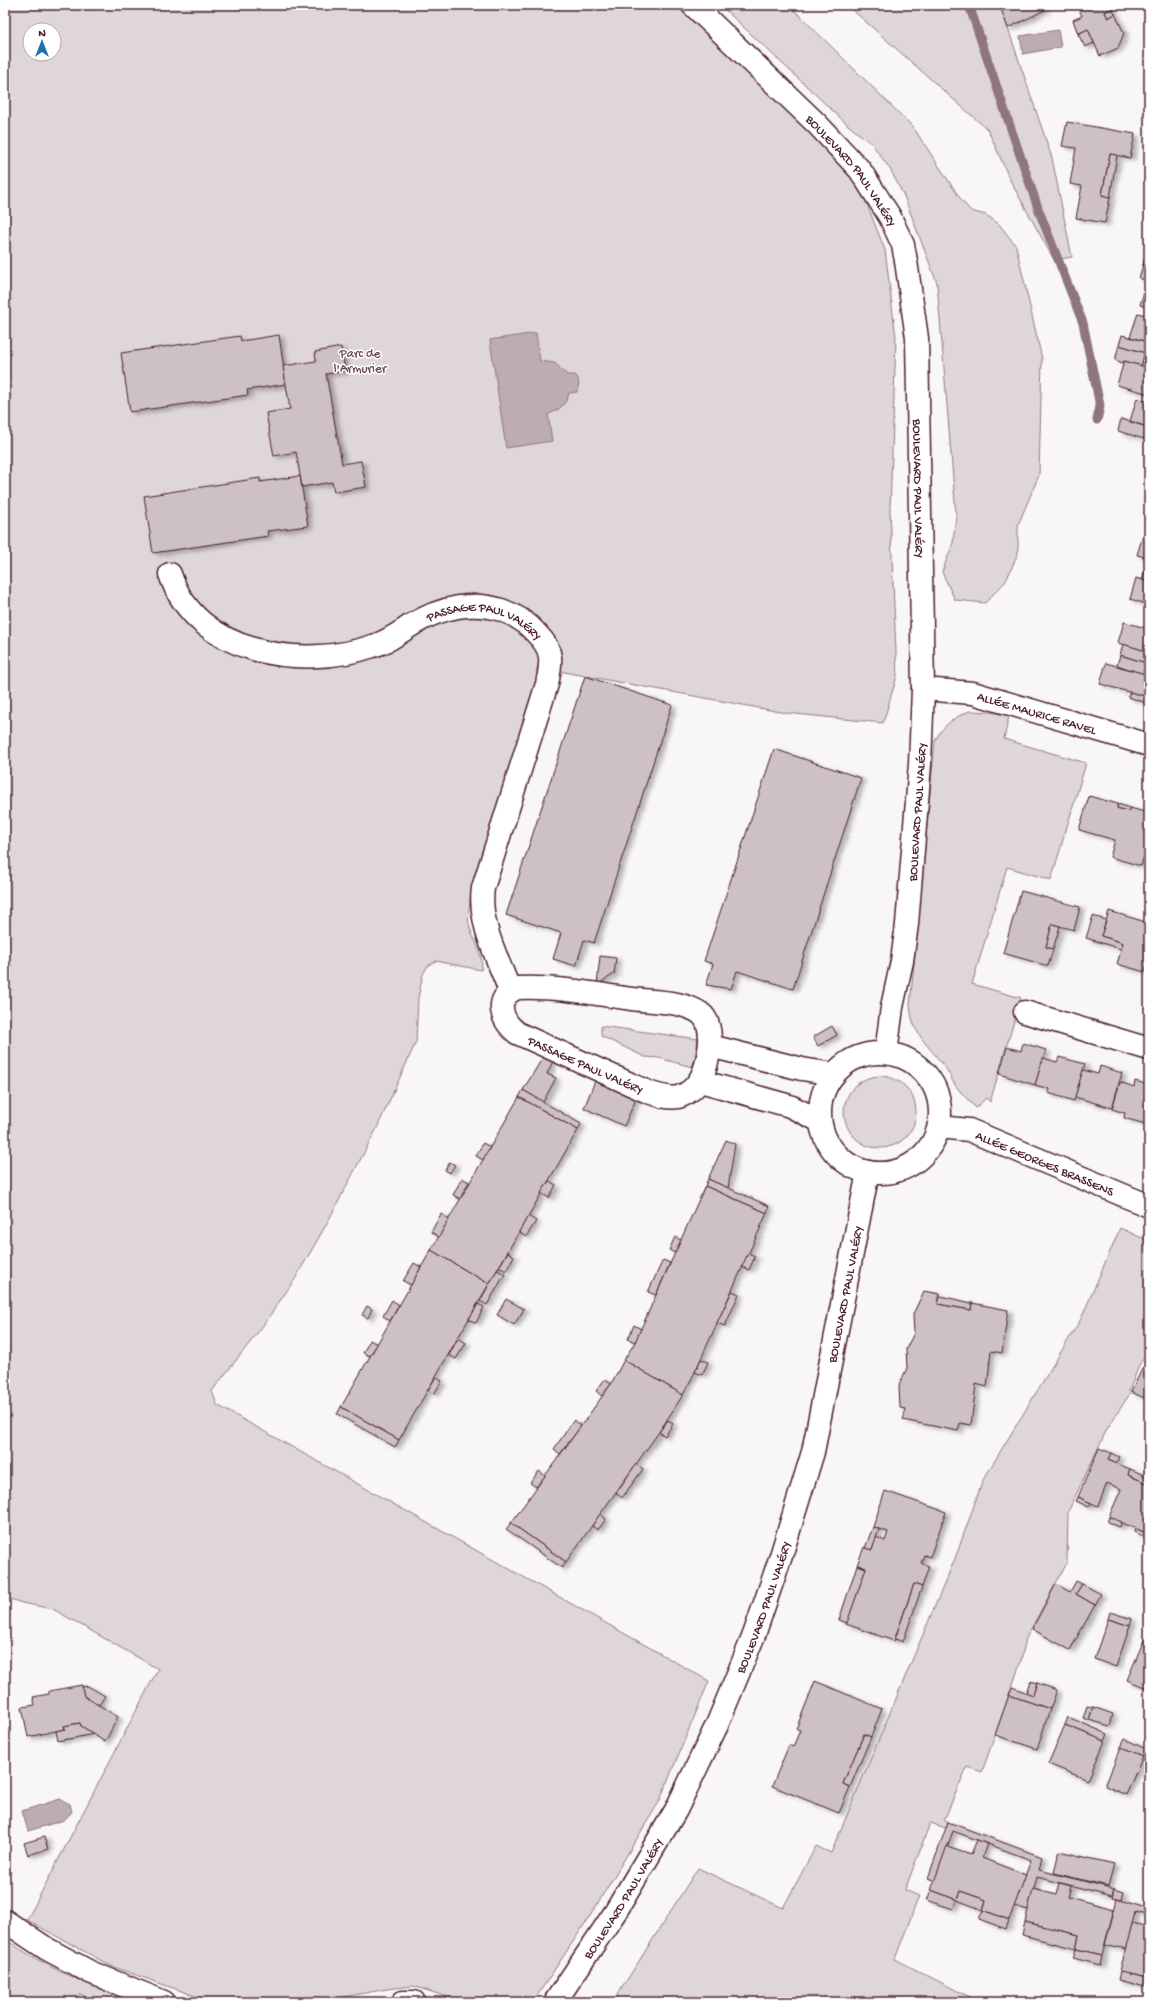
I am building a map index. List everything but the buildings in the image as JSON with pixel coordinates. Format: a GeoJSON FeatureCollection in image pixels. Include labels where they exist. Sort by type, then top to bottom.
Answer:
{"type":"FeatureCollection","features":[{"type":"Feature","properties":{"kind":"street","name":"BOULEVARD PAUL VALÉRY"},"geometry":{"type":"LineString","coordinates":[[692,5],[817,124],[860,170],[890,217],[903,245],[917,338],[923,689],[920,764],[906,924],[902,961],[892,1007],[886,1053]]}},
{"type":"Feature","properties":{"kind":"street","name":"PASSAGE PAUL VALÉRY"},"geometry":{"type":"LineString","coordinates":[[170,574],[175,588],[185,603],[195,616],[210,628],[251,649],[275,654],[313,656],[352,652],[385,642],[423,618],[453,609],[473,606],[493,608],[509,612],[528,624],[545,642],[550,656],[548,684],[483,888],[481,902],[483,916],[510,991],[505,996],[502,1011],[504,1020],[517,1033],[648,1092],[666,1098],[677,1097],[687,1093],[700,1081]]}},
{"type":"Feature","properties":{"kind":"street","name":"ALLÉE MAURICE RAVEL"},"geometry":{"type":"LineString","coordinates":[[923,689],[973,693],[1149,745]]}},
{"type":"Feature","properties":{"kind":"street"},"geometry":{"type":"LineString","coordinates":[[510,991],[517,988],[534,988],[691,1007],[701,1014],[707,1022],[710,1046],[700,1081],[790,1106],[820,1121]]}},
{"type":"Feature","properties":{"kind":"street"},"geometry":{"type":"LineString","coordinates":[[1025,1012],[1149,1049]]}},
{"type":"Feature","properties":{"kind":"street"},"geometry":{"type":"LineString","coordinates":[[710,1046],[802,1069],[833,1074]]}},
{"type":"Feature","properties":{"kind":"street"},"geometry":{"type":"LineString","coordinates":[[886,1053],[910,1060],[929,1078],[940,1101],[939,1127],[930,1148],[913,1164],[892,1172],[868,1172],[851,1166],[836,1155],[825,1139],[820,1121],[821,1096],[833,1074],[848,1061],[866,1054],[886,1053]]}},
{"type":"Feature","properties":{"kind":"street","name":"ALLÉE GEORGES BRASSENS"},"geometry":{"type":"LineString","coordinates":[[939,1127],[969,1130],[1149,1206]]}},
{"type":"Feature","properties":{"kind":"street","name":"BOULEVARD PAUL VALÉRY"},"geometry":{"type":"LineString","coordinates":[[555,2002],[616,1911],[676,1810],[717,1725],[754,1636],[781,1556],[813,1452],[868,1172]]}},
{"type":"Feature","properties":{"kind":"street"},"geometry":{"type":"LineString","coordinates":[[5,1921],[47,1949],[90,1972],[164,2002]]}},
{"type":"Feature","properties":{"kind":"street"},"geometry":{"type":"LineString","coordinates":[[403,2002],[414,2002]]}},
{"type":"Feature","properties":{"kind":"green space","name":"Parc de l'Armurier"},"geometry":{"type":"Polygon","coordinates":[[[5,5],[675,5],[804,124],[851,178],[866,202],[885,250],[896,338],[890,510],[897,676],[883,723],[786,713],[537,667],[537,685],[470,899],[468,921],[480,952],[482,964],[481,970],[436,961],[428,966],[423,974],[418,998],[416,1042],[377,1128],[326,1225],[295,1279],[262,1327],[212,1391],[217,1405],[709,1681],[659,1802],[590,1916],[537,1996],[530,2002],[463,2002],[413,1986],[387,1989],[315,2002],[212,2002],[111,1966],[27,1920],[158,1669],[53,1609],[22,1603],[5,1597],[5,5]]]}},
{"type":"Feature","properties":{"kind":"green space"},"geometry":{"type":"Polygon","coordinates":[[[720,5],[789,5],[913,127],[962,201],[971,211],[986,215],[999,224],[1016,246],[1042,359],[1039,475],[1018,525],[1018,553],[1006,581],[985,603],[955,600],[942,572],[953,543],[956,515],[937,283],[904,196],[890,169],[872,144],[849,126],[720,5]]]}},
{"type":"Feature","properties":{"kind":"green space"},"geometry":{"type":"Polygon","coordinates":[[[847,5],[1000,5],[1052,158],[1072,257],[1054,260],[1011,182],[988,130],[847,5]]]}},
{"type":"Feature","properties":{"kind":"green space"},"geometry":{"type":"Polygon","coordinates":[[[970,711],[991,712],[1009,716],[1004,739],[1086,763],[1051,880],[1007,867],[972,984],[1021,998],[990,1102],[986,1098],[976,1108],[957,1088],[946,1068],[917,1032],[911,1015],[910,1005],[935,741],[945,726],[959,716],[970,711]]]}},
{"type":"Feature","properties":{"kind":"green space"},"geometry":{"type":"Polygon","coordinates":[[[601,1026],[698,1039],[692,1067],[659,1058],[645,1057],[601,1036],[601,1026]]]}},
{"type":"Feature","properties":{"kind":"green space"},"geometry":{"type":"Polygon","coordinates":[[[880,1076],[900,1082],[910,1092],[916,1112],[910,1132],[900,1142],[880,1148],[860,1142],[850,1132],[844,1112],[850,1092],[860,1082],[880,1076]]]}},
{"type":"Feature","properties":{"kind":"green space"},"geometry":{"type":"Polygon","coordinates":[[[1120,1228],[1149,1241],[1149,1352],[1140,1363],[1129,1391],[1131,1392],[1107,1429],[1068,1512],[1067,1563],[1026,1638],[1021,1661],[982,1772],[967,1767],[944,1820],[948,1821],[946,1828],[930,1823],[905,1890],[919,1896],[895,1959],[979,2002],[613,2002],[698,1868],[783,1908],[816,1846],[831,1853],[956,1556],[983,1480],[1081,1319],[1120,1228]]]}},
{"type":"Feature","properties":{"kind":"green space"},"geometry":{"type":"Polygon","coordinates":[[[5,1939],[36,1959],[68,1975],[102,1990],[137,2002],[97,2002],[80,1994],[74,2002],[5,2002],[5,1939]]]}},
{"type":"Feature","properties":{"kind":"shaded area"},"geometry":{"type":"Polygon","coordinates":[[[1058,30],[1061,47],[1023,54],[1020,36],[1058,30]]]}},
{"type":"Feature","properties":{"kind":"shaded area"},"geometry":{"type":"Polygon","coordinates":[[[536,333],[540,361],[555,363],[567,375],[577,376],[579,385],[578,390],[577,392],[569,393],[562,406],[548,414],[552,441],[506,448],[490,340],[536,333]]]}},
{"type":"Feature","properties":{"kind":"shaded area"},"geometry":{"type":"Polygon","coordinates":[[[60,1799],[70,1804],[72,1812],[64,1820],[28,1831],[22,1811],[60,1799]]]}},
{"type":"Feature","properties":{"kind":"waterway"},"geometry":{"type":"LineString","coordinates":[[969,5],[1039,211],[1083,323],[1100,406],[1097,420]]}}]}
